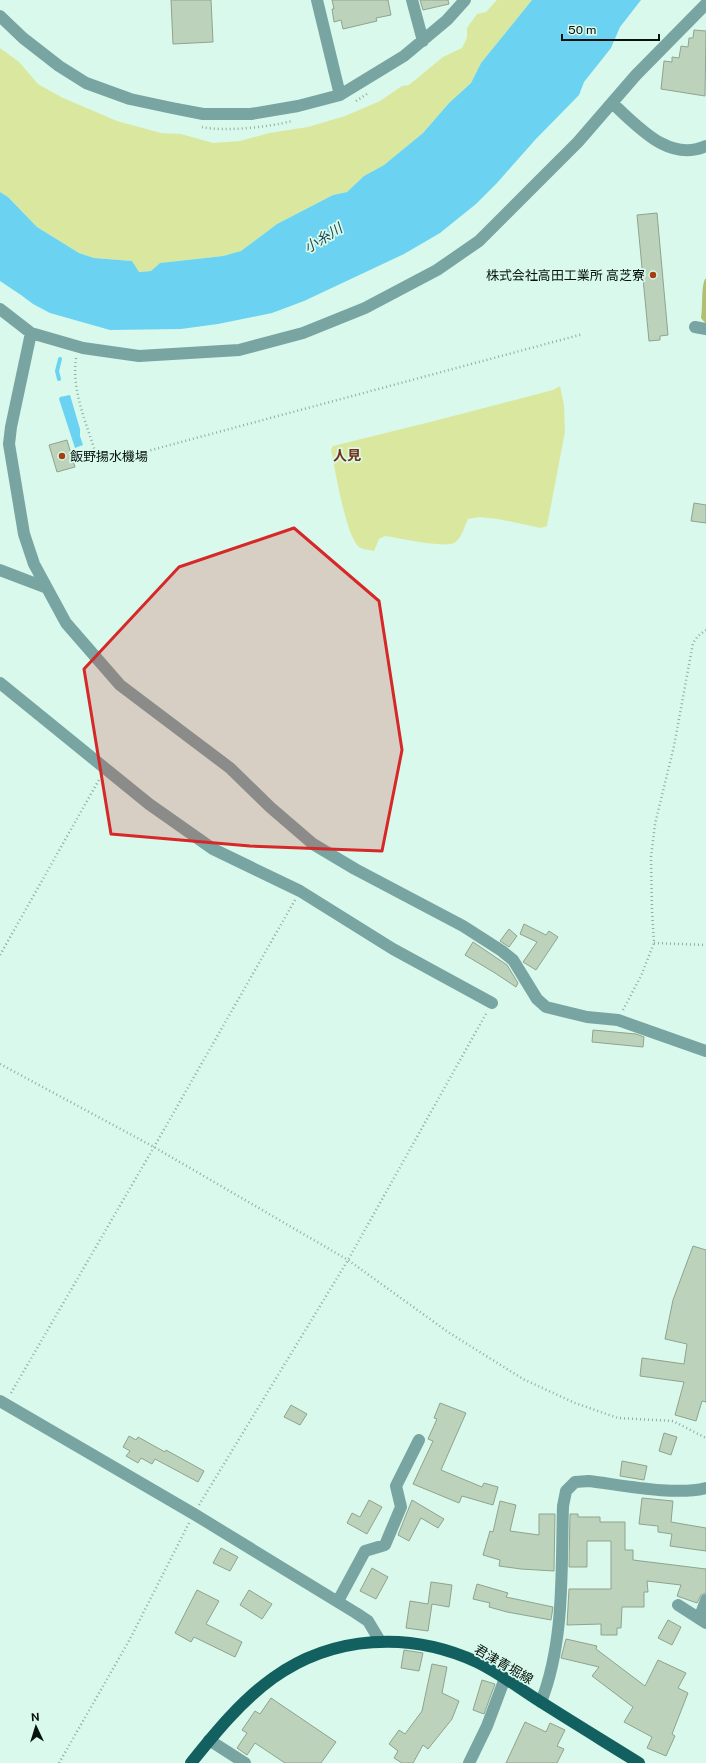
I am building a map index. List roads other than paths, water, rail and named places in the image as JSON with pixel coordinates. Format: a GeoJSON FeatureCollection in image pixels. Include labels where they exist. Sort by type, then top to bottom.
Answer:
{"type":"FeatureCollection","features":[{"type":"Feature","properties":{"kind":"main road","name":"君津青堀線"},"geometry":{"type":"LineString","coordinates":[[190,1763],[246,1700],[272,1679],[295,1664],[322,1652],[336,1648],[380,1641],[411,1642],[444,1650],[477,1662],[505,1678],[639,1763]]}},
{"type":"Feature","properties":{"kind":"street"},"geometry":{"type":"LineString","coordinates":[[317,0],[340,95]]}},
{"type":"Feature","properties":{"kind":"street"},"geometry":{"type":"LineString","coordinates":[[412,0],[423,41]]}},
{"type":"Feature","properties":{"kind":"street"},"geometry":{"type":"LineString","coordinates":[[0,16],[23,38],[59,66],[86,83],[130,99],[203,114],[252,114],[298,106],[340,95],[404,56],[447,20],[465,0]]}},
{"type":"Feature","properties":{"kind":"street"},"geometry":{"type":"LineString","coordinates":[[0,309],[31,333],[104,352],[139,356],[239,350],[303,333],[365,308],[437,270],[479,241],[578,142],[636,75],[706,4]]}},
{"type":"Feature","properties":{"kind":"street"},"geometry":{"type":"LineString","coordinates":[[612,103],[653,139],[665,145],[683,150],[698,150],[706,146]]}},
{"type":"Feature","properties":{"kind":"street"},"geometry":{"type":"LineString","coordinates":[[31,333],[11,427],[9,444],[24,534],[34,564],[66,623],[120,685],[230,768],[270,807],[313,844],[355,869],[463,926],[502,951],[513,960],[537,999],[546,1007],[587,1017],[618,1020],[706,1051]]}},
{"type":"Feature","properties":{"kind":"street"},"geometry":{"type":"LineString","coordinates":[[0,570],[47,588]]}},
{"type":"Feature","properties":{"kind":"street"},"geometry":{"type":"LineString","coordinates":[[0,683],[149,804],[213,849],[300,891],[393,949],[492,1003]]}},
{"type":"Feature","properties":{"kind":"street"},"geometry":{"type":"LineString","coordinates":[[5,1398],[338,1601],[368,1621],[380,1641]]}},
{"type":"Feature","properties":{"kind":"street"},"geometry":{"type":"LineString","coordinates":[[338,1601],[365,1551],[385,1545],[401,1507],[396,1486],[419,1440]]}},
{"type":"Feature","properties":{"kind":"street"},"geometry":{"type":"LineString","coordinates":[[541,1702],[548,1684],[559,1626],[563,1506],[566,1490],[575,1482],[589,1481],[674,1491],[695,1491],[706,1488]]}},
{"type":"Feature","properties":{"kind":"street"},"geometry":{"type":"LineString","coordinates":[[678,1605],[701,1620],[702,1611],[706,1600]]}},
{"type":"Feature","properties":{"kind":"street"},"geometry":{"type":"LineString","coordinates":[[469,1763],[487,1726],[505,1678]]}},
{"type":"Feature","properties":{"kind":"street"},"geometry":{"type":"LineString","coordinates":[[209,1740],[245,1763]]}},
{"type":"Feature","properties":{"kind":"water","name":"小糸川"},"geometry":{"type":"Polygon","coordinates":[[[532,0],[641,0],[620,27],[611,48],[584,82],[579,95],[535,140],[497,183],[476,204],[440,233],[404,254],[304,301],[272,313],[218,324],[181,329],[110,330],[50,313],[33,304],[0,281],[0,192],[8,197],[37,227],[79,253],[94,258],[132,261],[139,272],[151,271],[160,263],[223,256],[241,251],[277,224],[333,195],[347,192],[364,176],[384,165],[423,133],[449,103],[471,83],[481,63],[532,0]]]}},
{"type":"Feature","properties":{"kind":"water"},"geometry":{"type":"Polygon","coordinates":[[[70,395],[83,445],[75,448],[59,399],[60,397],[70,395]]]}},
{"type":"Feature","properties":{"kind":"waterway"},"geometry":{"type":"LineString","coordinates":[[59,379],[57,371],[60,359]]}},
{"type":"Feature","properties":{"kind":"place","name":"株式会社高田工業所 高芝寮"},"geometry":{"type":"Point","coordinates":[653,275]}},
{"type":"Feature","properties":{"kind":"place","name":"飯野揚水機場"},"geometry":{"type":"Point","coordinates":[62,456]}},
{"type":"Feature","properties":{"kind":"district","name":"人見"},"geometry":{"type":"Point","coordinates":[347,455]}}]}
